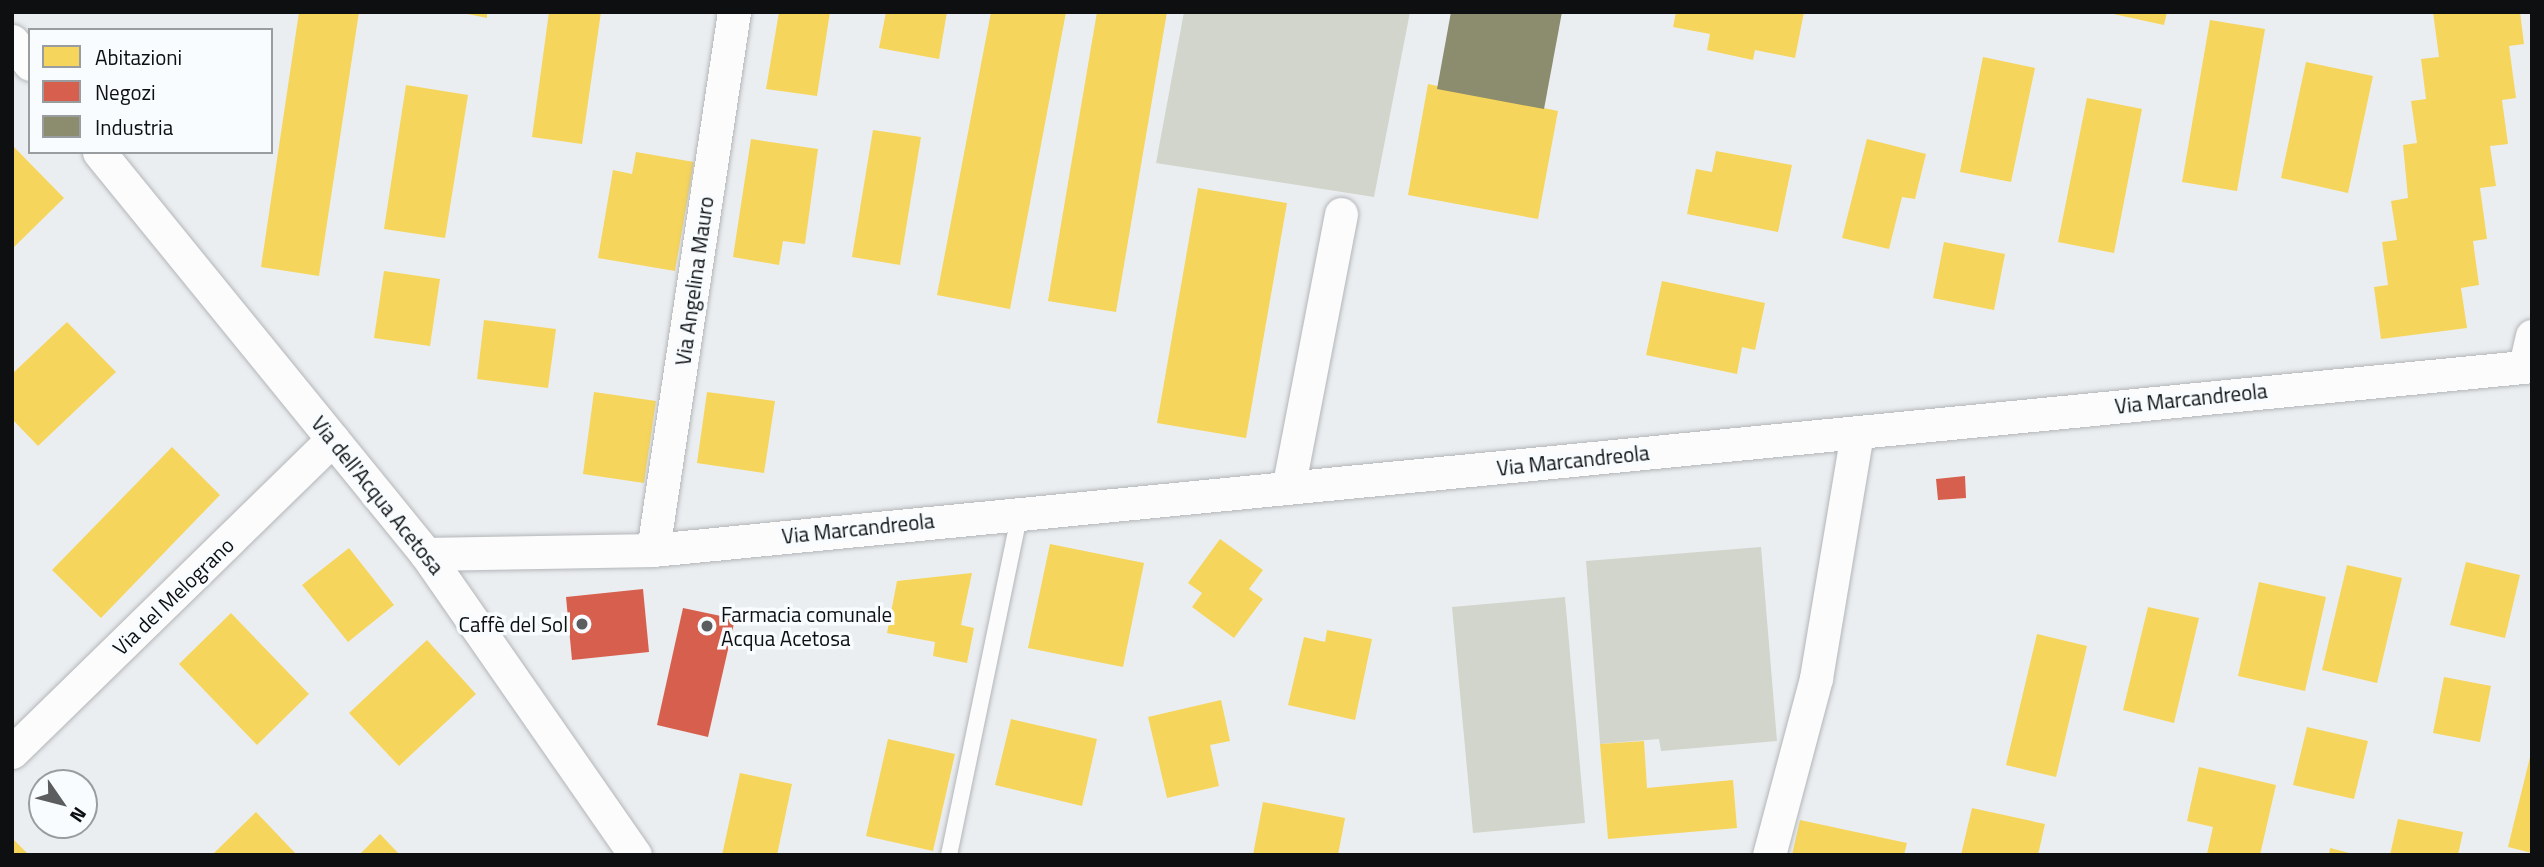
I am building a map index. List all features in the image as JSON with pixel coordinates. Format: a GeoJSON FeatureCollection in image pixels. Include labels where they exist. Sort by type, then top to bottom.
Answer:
{"type":"FeatureCollection","features":[{"type":"Feature","properties":{"kind":"street","name":"Via Angelina Mauro"},"geometry":{"type":"LineString","coordinates":[[653,550],[734,12]]}},
{"type":"Feature","properties":{"kind":"street"},"geometry":{"type":"LineString","coordinates":[[12,41],[28,61]]}},
{"type":"Feature","properties":{"kind":"street","name":"Via dell'Acqua Acetosa"},"geometry":{"type":"LineString","coordinates":[[101,154],[426,554],[635,855]]}},
{"type":"Feature","properties":{"kind":"street"},"geometry":{"type":"LineString","coordinates":[[1289,484],[1341,214]]}},
{"type":"Feature","properties":{"kind":"street","name":"Via Marcandreola"},"geometry":{"type":"LineString","coordinates":[[426,554],[653,550],[1020,510],[1857,432],[2530,356]]}},
{"type":"Feature","properties":{"kind":"street"},"geometry":{"type":"LineString","coordinates":[[1769,855],[1816,678],[1857,432]]}},
{"type":"Feature","properties":{"kind":"street","name":"Via del Melograno"},"geometry":{"type":"LineString","coordinates":[[12,752],[333,439]]}},
{"type":"Feature","properties":{"kind":"lane"},"geometry":{"type":"LineString","coordinates":[[949,855],[1020,510]]}},
{"type":"Feature","properties":{"kind":"shaded area"},"geometry":{"type":"Polygon","coordinates":[[[1184,12],[1410,12],[1374,197],[1156,163],[1184,12]]]}},
{"type":"Feature","properties":{"kind":"shaded area"},"geometry":{"type":"Polygon","coordinates":[[[1761,547],[1777,741],[1661,751],[1659,739],[1600,744],[1586,561],[1761,547]]]}},
{"type":"Feature","properties":{"kind":"shaded area"},"geometry":{"type":"Polygon","coordinates":[[[1565,597],[1585,823],[1473,833],[1452,607],[1565,597]]]}},
{"type":"Feature","properties":{"kind":"building: Abitazioni"},"geometry":{"type":"Polygon","coordinates":[[[299,12],[359,12],[319,276],[261,267],[299,12]]]}},
{"type":"Feature","properties":{"kind":"building: Abitazioni"},"geometry":{"type":"Polygon","coordinates":[[[458,12],[487,12],[487,18],[458,12]]]}},
{"type":"Feature","properties":{"kind":"building: Abitazioni"},"geometry":{"type":"Polygon","coordinates":[[[549,12],[601,12],[582,144],[532,137],[549,12]]]}},
{"type":"Feature","properties":{"kind":"building: Abitazioni"},"geometry":{"type":"Polygon","coordinates":[[[779,12],[830,12],[817,96],[766,89],[779,12]]]}},
{"type":"Feature","properties":{"kind":"building: Abitazioni"},"geometry":{"type":"Polygon","coordinates":[[[886,12],[947,12],[939,59],[879,48],[886,12]]]}},
{"type":"Feature","properties":{"kind":"building: Abitazioni"},"geometry":{"type":"Polygon","coordinates":[[[991,12],[1066,12],[1010,309],[937,295],[991,12]]]}},
{"type":"Feature","properties":{"kind":"building: Abitazioni"},"geometry":{"type":"Polygon","coordinates":[[[1097,12],[1167,12],[1116,312],[1048,301],[1097,12]]]}},
{"type":"Feature","properties":{"kind":"building: Abitazioni"},"geometry":{"type":"Polygon","coordinates":[[[1676,12],[1804,12],[1795,58],[1755,50],[1753,60],[1707,50],[1710,34],[1673,27],[1676,12]]]}},
{"type":"Feature","properties":{"kind":"building: Abitazioni"},"geometry":{"type":"Polygon","coordinates":[[[2104,12],[2167,12],[2164,25],[2104,12]]]}},
{"type":"Feature","properties":{"kind":"building: Abitazioni"},"geometry":{"type":"Polygon","coordinates":[[[2433,12],[2520,12],[2524,44],[2509,46],[2516,98],[2502,100],[2508,144],[2490,146],[2496,186],[2480,188],[2487,239],[2473,241],[2479,285],[2461,288],[2467,328],[2381,339],[2374,287],[2388,285],[2382,242],[2397,240],[2391,201],[2408,198],[2403,145],[2417,143],[2411,101],[2426,99],[2421,59],[2439,57],[2433,12]]]}},
{"type":"Feature","properties":{"kind":"building: Abitazioni"},"geometry":{"type":"Polygon","coordinates":[[[2210,20],[2265,29],[2237,191],[2182,182],[2210,20]]]}},
{"type":"Feature","properties":{"kind":"building: Abitazioni"},"geometry":{"type":"Polygon","coordinates":[[[1983,57],[2035,68],[2011,182],[1960,172],[1983,57]]]}},
{"type":"Feature","properties":{"kind":"building: Abitazioni"},"geometry":{"type":"Polygon","coordinates":[[[2306,62],[2373,76],[2348,193],[2281,178],[2306,62]]]}},
{"type":"Feature","properties":{"kind":"building: Abitazioni"},"geometry":{"type":"Polygon","coordinates":[[[1428,84],[1558,111],[1538,219],[1408,195],[1428,84]]]}},
{"type":"Feature","properties":{"kind":"building: Abitazioni"},"geometry":{"type":"Polygon","coordinates":[[[406,85],[468,95],[445,238],[384,229],[406,85]]]}},
{"type":"Feature","properties":{"kind":"building: Abitazioni"},"geometry":{"type":"Polygon","coordinates":[[[2087,98],[2142,109],[2114,253],[2058,242],[2087,98]]]}},
{"type":"Feature","properties":{"kind":"building: Abitazioni"},"geometry":{"type":"Polygon","coordinates":[[[873,130],[921,137],[900,265],[852,257],[873,130]]]}},
{"type":"Feature","properties":{"kind":"building: Abitazioni"},"geometry":{"type":"Polygon","coordinates":[[[751,139],[818,149],[805,244],[783,241],[779,265],[733,257],[751,139]]]}},
{"type":"Feature","properties":{"kind":"building: Abitazioni"},"geometry":{"type":"Polygon","coordinates":[[[1867,139],[1926,154],[1915,199],[1902,197],[1889,249],[1842,238],[1867,139]]]}},
{"type":"Feature","properties":{"kind":"building: Abitazioni"},"geometry":{"type":"Polygon","coordinates":[[[12,145],[64,198],[12,249],[12,145]]]}},
{"type":"Feature","properties":{"kind":"building: Abitazioni"},"geometry":{"type":"Polygon","coordinates":[[[1716,151],[1792,165],[1778,232],[1687,214],[1696,169],[1712,172],[1716,151]]]}},
{"type":"Feature","properties":{"kind":"building: Abitazioni"},"geometry":{"type":"Polygon","coordinates":[[[636,152],[694,162],[675,271],[598,258],[613,170],[632,174],[636,152]]]}},
{"type":"Feature","properties":{"kind":"building: Abitazioni"},"geometry":{"type":"Polygon","coordinates":[[[1198,188],[1287,203],[1246,438],[1157,423],[1198,188]]]}},
{"type":"Feature","properties":{"kind":"building: Abitazioni"},"geometry":{"type":"Polygon","coordinates":[[[1944,242],[2005,254],[1994,310],[1933,298],[1944,242]]]}},
{"type":"Feature","properties":{"kind":"building: Abitazioni"},"geometry":{"type":"Polygon","coordinates":[[[384,271],[440,279],[430,346],[374,338],[384,271]]]}},
{"type":"Feature","properties":{"kind":"building: Abitazioni"},"geometry":{"type":"Polygon","coordinates":[[[1662,281],[1765,303],[1755,350],[1742,347],[1737,374],[1646,355],[1662,281]]]}},
{"type":"Feature","properties":{"kind":"building: Abitazioni"},"geometry":{"type":"Polygon","coordinates":[[[484,320],[556,329],[548,388],[477,379],[484,320]]]}},
{"type":"Feature","properties":{"kind":"building: Abitazioni"},"geometry":{"type":"Polygon","coordinates":[[[67,322],[116,372],[38,446],[12,419],[12,374],[67,322]]]}},
{"type":"Feature","properties":{"kind":"building: Abitazioni"},"geometry":{"type":"Polygon","coordinates":[[[594,392],[656,401],[644,483],[583,474],[594,392]]]}},
{"type":"Feature","properties":{"kind":"building: Abitazioni"},"geometry":{"type":"Polygon","coordinates":[[[707,392],[775,401],[764,473],[697,463],[707,392]]]}},
{"type":"Feature","properties":{"kind":"building: Abitazioni"},"geometry":{"type":"Polygon","coordinates":[[[172,447],[220,495],[101,618],[52,570],[172,447]]]}},
{"type":"Feature","properties":{"kind":"building: Abitazioni"},"geometry":{"type":"Polygon","coordinates":[[[1220,539],[1263,570],[1249,589],[1263,599],[1234,638],[1192,607],[1202,593],[1188,583],[1220,539]]]}},
{"type":"Feature","properties":{"kind":"building: Abitazioni"},"geometry":{"type":"Polygon","coordinates":[[[1050,544],[1144,563],[1123,667],[1028,648],[1050,544]]]}},
{"type":"Feature","properties":{"kind":"building: Abitazioni"},"geometry":{"type":"Polygon","coordinates":[[[349,548],[394,605],[348,642],[302,585],[349,548]]]}},
{"type":"Feature","properties":{"kind":"building: Abitazioni"},"geometry":{"type":"Polygon","coordinates":[[[2466,562],[2520,575],[2505,638],[2450,625],[2466,562]]]}},
{"type":"Feature","properties":{"kind":"building: Abitazioni"},"geometry":{"type":"Polygon","coordinates":[[[2347,565],[2402,578],[2377,683],[2322,670],[2347,565]]]}},
{"type":"Feature","properties":{"kind":"building: Abitazioni"},"geometry":{"type":"Polygon","coordinates":[[[972,573],[961,625],[974,628],[967,663],[933,656],[935,642],[887,633],[897,581],[972,573]]]}},
{"type":"Feature","properties":{"kind":"building: Abitazioni"},"geometry":{"type":"Polygon","coordinates":[[[2259,582],[2326,597],[2305,691],[2238,676],[2259,582]]]}},
{"type":"Feature","properties":{"kind":"building: Abitazioni"},"geometry":{"type":"Polygon","coordinates":[[[2148,607],[2199,618],[2174,723],[2123,710],[2148,607]]]}},
{"type":"Feature","properties":{"kind":"building: Abitazioni"},"geometry":{"type":"Polygon","coordinates":[[[231,613],[309,694],[257,745],[179,664],[231,613]]]}},
{"type":"Feature","properties":{"kind":"building: Abitazioni"},"geometry":{"type":"Polygon","coordinates":[[[1327,630],[1372,639],[1355,720],[1288,705],[1304,637],[1325,642],[1327,630]]]}},
{"type":"Feature","properties":{"kind":"building: Abitazioni"},"geometry":{"type":"Polygon","coordinates":[[[2037,634],[2087,646],[2056,777],[2006,765],[2037,634]]]}},
{"type":"Feature","properties":{"kind":"building: Abitazioni"},"geometry":{"type":"Polygon","coordinates":[[[427,640],[476,694],[399,766],[349,713],[427,640]]]}},
{"type":"Feature","properties":{"kind":"building: Abitazioni"},"geometry":{"type":"Polygon","coordinates":[[[2444,677],[2491,686],[2480,742],[2433,733],[2444,677]]]}},
{"type":"Feature","properties":{"kind":"building: Abitazioni"},"geometry":{"type":"Polygon","coordinates":[[[1221,700],[1230,741],[1210,745],[1219,786],[1167,798],[1148,717],[1221,700]]]}},
{"type":"Feature","properties":{"kind":"building: Abitazioni"},"geometry":{"type":"Polygon","coordinates":[[[1011,719],[1097,739],[1082,806],[995,785],[1011,719]]]}},
{"type":"Feature","properties":{"kind":"building: Abitazioni"},"geometry":{"type":"Polygon","coordinates":[[[2307,727],[2368,741],[2354,799],[2293,785],[2307,727]]]}},
{"type":"Feature","properties":{"kind":"building: Abitazioni"},"geometry":{"type":"Polygon","coordinates":[[[888,739],[955,754],[933,851],[866,836],[888,739]]]}},
{"type":"Feature","properties":{"kind":"building: Abitazioni"},"geometry":{"type":"Polygon","coordinates":[[[1644,741],[1647,788],[1733,780],[1737,828],[1608,839],[1600,744],[1644,741]]]}},
{"type":"Feature","properties":{"kind":"building: Abitazioni"},"geometry":{"type":"Polygon","coordinates":[[[2532,753],[2532,853],[2508,847],[2532,753]]]}},
{"type":"Feature","properties":{"kind":"building: Abitazioni"},"geometry":{"type":"Polygon","coordinates":[[[2199,767],[2276,785],[2260,855],[2207,854],[2213,827],[2187,821],[2199,767]]]}},
{"type":"Feature","properties":{"kind":"building: Abitazioni"},"geometry":{"type":"Polygon","coordinates":[[[740,773],[792,784],[777,855],[722,855],[740,773]]]}},
{"type":"Feature","properties":{"kind":"building: Abitazioni"},"geometry":{"type":"Polygon","coordinates":[[[1263,802],[1345,818],[1338,855],[1253,855],[1263,802]]]}},
{"type":"Feature","properties":{"kind":"building: Abitazioni"},"geometry":{"type":"Polygon","coordinates":[[[1972,808],[2045,824],[2038,855],[1961,855],[1972,808]]]}},
{"type":"Feature","properties":{"kind":"building: Abitazioni"},"geometry":{"type":"Polygon","coordinates":[[[256,812],[297,855],[212,855],[256,812]]]}},
{"type":"Feature","properties":{"kind":"building: Abitazioni"},"geometry":{"type":"Polygon","coordinates":[[[2398,819],[2463,832],[2458,855],[2390,855],[2398,819]]]}},
{"type":"Feature","properties":{"kind":"building: Abitazioni"},"geometry":{"type":"Polygon","coordinates":[[[1800,820],[1907,843],[1904,855],[1792,855],[1800,820]]]}},
{"type":"Feature","properties":{"kind":"building: Abitazioni"},"geometry":{"type":"Polygon","coordinates":[[[380,834],[400,855],[359,855],[380,834]]]}},
{"type":"Feature","properties":{"kind":"building: Abitazioni"},"geometry":{"type":"Polygon","coordinates":[[[12,838],[29,855],[12,855],[12,838]]]}},
{"type":"Feature","properties":{"kind":"building: Abitazioni"},"geometry":{"type":"Polygon","coordinates":[[[2330,848],[2353,854],[2353,855],[2329,855],[2330,848]]]}},
{"type":"Feature","properties":{"kind":"building: Negozi"},"geometry":{"type":"Polygon","coordinates":[[[1965,476],[1966,498],[1938,500],[1936,479],[1965,476]]]}},
{"type":"Feature","properties":{"kind":"building: Negozi"},"geometry":{"type":"Polygon","coordinates":[[[643,589],[649,652],[572,660],[566,597],[643,589]]]}},
{"type":"Feature","properties":{"kind":"building: Negozi"},"geometry":{"type":"Polygon","coordinates":[[[683,608],[735,619],[708,737],[657,725],[683,608]]]}},
{"type":"Feature","properties":{"kind":"building: Industria"},"geometry":{"type":"Polygon","coordinates":[[[1451,12],[1562,12],[1544,109],[1437,89],[1451,12]]]}},
{"type":"Feature","properties":{"kind":"place","name":"Caffè del Sol"},"geometry":{"type":"Point","coordinates":[582,624]}},
{"type":"Feature","properties":{"kind":"place","name":"Farmacia comunale Acqua Acetosa"},"geometry":{"type":"Point","coordinates":[707,626]}}]}
